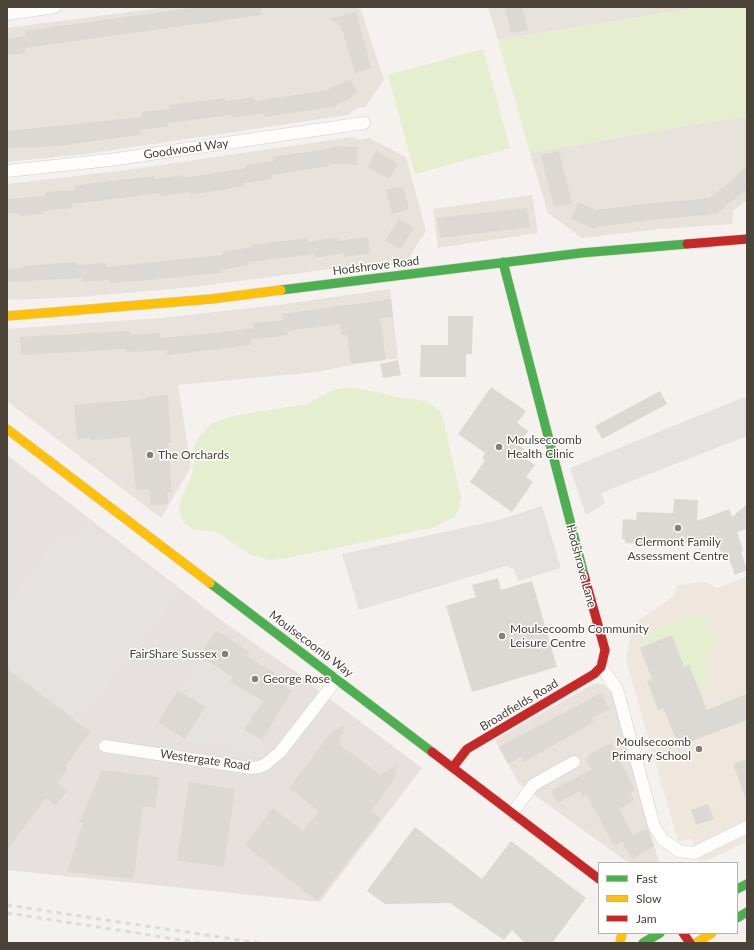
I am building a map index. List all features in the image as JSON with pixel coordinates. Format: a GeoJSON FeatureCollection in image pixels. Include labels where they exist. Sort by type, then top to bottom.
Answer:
{"type":"FeatureCollection","features":[{"type":"Feature","properties":{"kind":"street"},"geometry":{"type":"LineString","coordinates":[[7,14],[55,7]]}},
{"type":"Feature","properties":{"kind":"street","name":"Goodwood Way"},"geometry":{"type":"LineString","coordinates":[[7,171],[110,160],[364,123]]}},
{"type":"Feature","properties":{"kind":"street","name":"Hodshrove Road"},"geometry":{"type":"LineString","coordinates":[[7,316],[211,299],[582,253],[747,239]]}},
{"type":"Feature","properties":{"kind":"street","name":"Hodshrove Lane"},"geometry":{"type":"LineString","coordinates":[[503,262],[573,537],[605,650],[601,667]]}},
{"type":"Feature","properties":{"kind":"street","name":"Moulsecoomb Way"},"geometry":{"type":"LineString","coordinates":[[7,429],[513,812],[598,878]]}},
{"type":"Feature","properties":{"kind":"street"},"geometry":{"type":"LineString","coordinates":[[601,667],[617,689],[654,826],[663,840],[679,850],[694,853],[747,827]]}},
{"type":"Feature","properties":{"kind":"street","name":"Broadfields Road"},"geometry":{"type":"LineString","coordinates":[[453,768],[467,749],[594,674],[601,667]]}},
{"type":"Feature","properties":{"kind":"street","name":"Westergate Road"},"geometry":{"type":"LineString","coordinates":[[106,746],[252,768],[259,767],[266,764],[280,752],[337,679]]}},
{"type":"Feature","properties":{"kind":"street"},"geometry":{"type":"LineString","coordinates":[[513,812],[533,784],[574,762]]}},
{"type":"Feature","properties":{"kind":"street"},"geometry":{"type":"LineString","coordinates":[[738,888],[747,884]]}},
{"type":"Feature","properties":{"kind":"street"},"geometry":{"type":"LineString","coordinates":[[738,917],[747,912]]}},
{"type":"Feature","properties":{"kind":"street"},"geometry":{"type":"LineString","coordinates":[[643,943],[657,934],[662,943]]}},
{"type":"Feature","properties":{"kind":"street"},"geometry":{"type":"LineString","coordinates":[[685,934],[690,943]]}},
{"type":"Feature","properties":{"kind":"street"},"geometry":{"type":"LineString","coordinates":[[696,943],[710,934]]}},
{"type":"Feature","properties":{"kind":"shaded area"},"geometry":{"type":"Polygon","coordinates":[[[167,7],[357,7],[361,10],[384,80],[365,107],[357,108],[348,115],[86,154],[7,162],[7,28],[167,7]]]}},
{"type":"Feature","properties":{"kind":"shaded area"},"geometry":{"type":"Polygon","coordinates":[[[488,7],[702,7],[498,40],[488,7]]]}},
{"type":"Feature","properties":{"kind":"shaded area"},"geometry":{"type":"Polygon","coordinates":[[[747,117],[747,200],[733,211],[732,224],[661,229],[582,238],[548,213],[530,153],[708,122],[747,117]]]}},
{"type":"Feature","properties":{"kind":"shaded area"},"geometry":{"type":"Polygon","coordinates":[[[352,137],[360,140],[369,138],[406,157],[426,231],[408,259],[193,287],[79,297],[7,300],[7,184],[127,170],[352,137]]]}},
{"type":"Feature","properties":{"kind":"shaded area"},"geometry":{"type":"Polygon","coordinates":[[[532,195],[538,233],[438,248],[433,209],[532,195]]]}},
{"type":"Feature","properties":{"kind":"shaded area"},"geometry":{"type":"Polygon","coordinates":[[[390,289],[398,358],[388,360],[387,358],[316,372],[178,385],[191,467],[161,518],[7,401],[7,329],[161,318],[279,305],[390,289]]]}},
{"type":"Feature","properties":{"kind":"shaded area"},"geometry":{"type":"Polygon","coordinates":[[[747,396],[747,436],[601,493],[605,503],[586,515],[570,468],[747,396]]]}},
{"type":"Feature","properties":{"kind":"shaded area"},"geometry":{"type":"Polygon","coordinates":[[[119,447],[120,458],[96,460],[95,449],[119,447]]]}},
{"type":"Feature","properties":{"kind":"shaded area"},"geometry":{"type":"Polygon","coordinates":[[[7,455],[222,621],[300,675],[422,768],[320,902],[7,870],[7,455]]]}},
{"type":"Feature","properties":{"kind":"shaded area"},"geometry":{"type":"Polygon","coordinates":[[[131,470],[133,481],[116,483],[115,472],[131,470]]]}},
{"type":"Feature","properties":{"kind":"shaded area"},"geometry":{"type":"Polygon","coordinates":[[[542,506],[561,568],[518,581],[514,569],[506,566],[359,610],[342,554],[499,520],[542,506]]]}},
{"type":"Feature","properties":{"kind":"shaded area"},"geometry":{"type":"Polygon","coordinates":[[[87,521],[181,594],[79,723],[7,669],[7,602],[57,536],[76,533],[87,521]]]}},
{"type":"Feature","properties":{"kind":"shaded area","name":"Moulsecoomb Primary School"},"geometry":{"type":"Polygon","coordinates":[[[747,577],[747,841],[715,857],[699,862],[691,839],[678,841],[626,660],[630,636],[639,620],[674,596],[677,585],[706,582],[717,588],[747,577]]]}},
{"type":"Feature","properties":{"kind":"shaded area"},"geometry":{"type":"Polygon","coordinates":[[[200,656],[233,677],[230,682],[263,701],[245,730],[270,744],[262,750],[253,752],[186,743],[185,739],[205,707],[178,690],[200,656]]]}},
{"type":"Feature","properties":{"kind":"shaded area"},"geometry":{"type":"Polygon","coordinates":[[[593,684],[603,684],[612,693],[659,862],[628,862],[519,784],[495,740],[593,684]]]}},
{"type":"Feature","properties":{"kind":"green space"},"geometry":{"type":"Polygon","coordinates":[[[702,7],[747,7],[747,117],[708,122],[530,153],[498,40],[702,7]]]}},
{"type":"Feature","properties":{"kind":"green space"},"geometry":{"type":"Polygon","coordinates":[[[483,49],[510,148],[415,174],[388,75],[483,49]]]}},
{"type":"Feature","properties":{"kind":"green space"},"geometry":{"type":"Polygon","coordinates":[[[344,388],[357,388],[397,397],[426,401],[439,410],[443,418],[461,498],[459,509],[453,518],[435,527],[288,558],[269,560],[251,555],[215,531],[194,530],[184,523],[179,505],[191,477],[194,464],[194,448],[199,437],[211,424],[233,416],[307,404],[331,391],[344,388]]]}},
{"type":"Feature","properties":{"kind":"green space"},"geometry":{"type":"Polygon","coordinates":[[[692,614],[701,615],[707,619],[716,641],[707,667],[707,677],[712,689],[701,694],[689,665],[684,667],[672,635],[640,648],[645,636],[658,627],[692,614]]]}},
{"type":"Feature","properties":{"kind":"building"},"geometry":{"type":"Polygon","coordinates":[[[197,7],[261,7],[261,15],[25,48],[25,53],[7,55],[7,39],[25,36],[25,31],[197,7]]]}},
{"type":"Feature","properties":{"kind":"building"},"geometry":{"type":"Polygon","coordinates":[[[505,7],[522,7],[528,30],[511,33],[505,7]]]}},
{"type":"Feature","properties":{"kind":"building"},"geometry":{"type":"Polygon","coordinates":[[[356,12],[371,68],[355,73],[341,26],[330,19],[356,12]]]}},
{"type":"Feature","properties":{"kind":"building"},"geometry":{"type":"Polygon","coordinates":[[[350,79],[357,92],[352,95],[352,97],[333,107],[264,117],[263,113],[233,118],[232,115],[167,123],[168,127],[140,130],[141,135],[58,146],[7,148],[7,131],[142,117],[141,112],[170,109],[169,105],[225,98],[226,101],[254,97],[255,101],[290,96],[327,90],[350,79]]]}},
{"type":"Feature","properties":{"kind":"building"},"geometry":{"type":"Polygon","coordinates":[[[333,146],[358,147],[356,165],[328,163],[329,166],[272,175],[272,179],[243,183],[244,186],[190,195],[190,192],[161,196],[161,193],[72,204],[72,208],[43,211],[43,214],[19,216],[19,213],[7,214],[7,199],[45,196],[45,192],[74,190],[74,186],[101,182],[154,176],[155,179],[183,175],[183,178],[246,168],[246,165],[274,161],[273,157],[333,148],[333,146]]]}},
{"type":"Feature","properties":{"kind":"building"},"geometry":{"type":"Polygon","coordinates":[[[376,151],[398,164],[389,179],[368,167],[376,151]]]}},
{"type":"Feature","properties":{"kind":"building"},"geometry":{"type":"Polygon","coordinates":[[[559,151],[572,203],[554,207],[541,155],[559,151]]]}},
{"type":"Feature","properties":{"kind":"building"},"geometry":{"type":"Polygon","coordinates":[[[747,167],[747,189],[716,214],[631,222],[632,223],[595,227],[594,229],[571,219],[578,202],[596,210],[710,198],[747,167]]]}},
{"type":"Feature","properties":{"kind":"building"},"geometry":{"type":"Polygon","coordinates":[[[403,186],[409,209],[392,214],[386,190],[403,186]]]}},
{"type":"Feature","properties":{"kind":"building"},"geometry":{"type":"Polygon","coordinates":[[[527,208],[530,227],[440,238],[437,218],[527,208]]]}},
{"type":"Feature","properties":{"kind":"building"},"geometry":{"type":"Polygon","coordinates":[[[399,219],[414,228],[400,249],[385,240],[399,219]]]}},
{"type":"Feature","properties":{"kind":"building"},"geometry":{"type":"Polygon","coordinates":[[[337,237],[338,241],[368,237],[370,253],[345,257],[344,253],[315,258],[314,254],[249,262],[249,265],[220,270],[220,273],[138,281],[110,283],[110,280],[82,282],[82,278],[7,282],[7,269],[23,268],[23,266],[76,262],[77,265],[106,263],[106,267],[223,255],[222,252],[253,247],[253,245],[308,238],[308,242],[337,237]]]}},
{"type":"Feature","properties":{"kind":"building"},"geometry":{"type":"Polygon","coordinates":[[[391,299],[393,317],[380,318],[386,360],[351,364],[347,335],[342,335],[340,324],[287,331],[288,335],[250,340],[251,345],[167,355],[166,350],[126,352],[126,349],[21,355],[20,337],[130,331],[130,335],[160,333],[160,338],[224,332],[254,328],[253,323],[283,320],[282,314],[391,299]]]}},
{"type":"Feature","properties":{"kind":"building"},"geometry":{"type":"Polygon","coordinates":[[[448,316],[473,316],[472,354],[466,354],[466,377],[420,377],[421,345],[448,345],[448,316]]]}},
{"type":"Feature","properties":{"kind":"building"},"geometry":{"type":"Polygon","coordinates":[[[398,360],[401,375],[383,378],[380,364],[398,360]]]}},
{"type":"Feature","properties":{"kind":"building","name":"Moulsecoomb Health Clinic"},"geometry":{"type":"Polygon","coordinates":[[[491,387],[526,411],[517,423],[528,431],[518,445],[524,449],[520,455],[535,465],[526,477],[533,482],[512,512],[470,482],[485,460],[482,458],[485,453],[458,434],[491,387]]]}},
{"type":"Feature","properties":{"kind":"building"},"geometry":{"type":"Polygon","coordinates":[[[660,391],[667,404],[602,439],[595,426],[660,391]]]}},
{"type":"Feature","properties":{"kind":"building","name":"The Orchards"},"geometry":{"type":"Polygon","coordinates":[[[168,395],[171,443],[168,443],[172,492],[167,492],[168,504],[151,505],[149,489],[136,490],[130,437],[91,440],[91,438],[77,439],[74,405],[146,399],[146,397],[168,395]]]}},
{"type":"Feature","properties":{"kind":"building","name":"Clermont Family Assessment Centre"},"geometry":{"type":"Polygon","coordinates":[[[674,499],[698,500],[697,521],[729,509],[732,517],[747,504],[747,529],[737,532],[743,551],[741,552],[747,570],[735,575],[728,556],[723,558],[716,539],[704,544],[644,541],[644,544],[625,543],[625,539],[622,539],[623,519],[636,520],[637,512],[673,513],[674,499]]]}},
{"type":"Feature","properties":{"kind":"building","name":"Moulsecoomb Community Leisure Centre"},"geometry":{"type":"Polygon","coordinates":[[[498,578],[501,590],[532,581],[557,667],[472,692],[446,606],[476,597],[472,585],[498,578]]]}},
{"type":"Feature","properties":{"kind":"building"},"geometry":{"type":"Polygon","coordinates":[[[216,630],[250,652],[247,656],[279,676],[276,681],[292,691],[262,740],[244,730],[263,701],[230,682],[233,677],[200,656],[216,630]]]}},
{"type":"Feature","properties":{"kind":"building"},"geometry":{"type":"Polygon","coordinates":[[[672,635],[684,667],[689,665],[707,710],[747,694],[747,720],[679,746],[663,708],[658,710],[647,681],[652,679],[640,648],[672,635]]]}},
{"type":"Feature","properties":{"kind":"building"},"geometry":{"type":"Polygon","coordinates":[[[7,669],[91,732],[65,766],[68,768],[57,783],[67,791],[56,805],[46,798],[7,850],[7,669]]]}},
{"type":"Feature","properties":{"kind":"building"},"geometry":{"type":"Polygon","coordinates":[[[178,690],[205,707],[185,739],[158,722],[178,690]]]}},
{"type":"Feature","properties":{"kind":"building"},"geometry":{"type":"Polygon","coordinates":[[[601,693],[610,709],[592,718],[594,722],[524,762],[521,757],[508,764],[499,747],[601,693]]]}},
{"type":"Feature","properties":{"kind":"building"},"geometry":{"type":"Polygon","coordinates":[[[345,725],[339,744],[380,775],[398,765],[393,781],[371,811],[381,818],[317,901],[245,845],[273,808],[303,831],[319,811],[289,788],[331,733],[345,725]]]}},
{"type":"Feature","properties":{"kind":"building"},"geometry":{"type":"Polygon","coordinates":[[[611,743],[635,790],[630,792],[634,800],[619,809],[633,835],[647,828],[654,846],[632,859],[622,841],[614,846],[587,795],[583,797],[579,791],[558,803],[553,795],[553,790],[592,769],[586,759],[589,757],[588,755],[611,743]]]}},
{"type":"Feature","properties":{"kind":"building"},"geometry":{"type":"Polygon","coordinates":[[[747,759],[747,799],[746,799],[733,764],[747,759]]]}},
{"type":"Feature","properties":{"kind":"building"},"geometry":{"type":"Polygon","coordinates":[[[102,770],[159,777],[155,808],[143,806],[134,879],[67,872],[83,823],[79,823],[102,770]]]}},
{"type":"Feature","properties":{"kind":"building"},"geometry":{"type":"Polygon","coordinates":[[[189,782],[235,789],[224,867],[177,860],[189,782]]]}},
{"type":"Feature","properties":{"kind":"building"},"geometry":{"type":"Polygon","coordinates":[[[708,804],[714,819],[696,825],[691,810],[708,804]]]}},
{"type":"Feature","properties":{"kind":"building"},"geometry":{"type":"Polygon","coordinates":[[[415,827],[482,879],[511,841],[586,898],[552,943],[525,943],[512,930],[504,940],[450,903],[385,904],[367,891],[415,827]]]}},
{"type":"Feature","properties":{"kind":"railway"},"geometry":{"type":"LineString","coordinates":[[7,905],[259,943]]}},
{"type":"Feature","properties":{"kind":"railway"},"geometry":{"type":"LineString","coordinates":[[7,913],[201,943]]}},
{"type":"Feature","properties":{"kind":"traffic: fast"},"geometry":{"type":"LineString","coordinates":[[281,290],[581,253],[687,244]]}},
{"type":"Feature","properties":{"kind":"traffic: fast"},"geometry":{"type":"LineString","coordinates":[[503,262],[584,575]]}},
{"type":"Feature","properties":{"kind":"traffic: fast"},"geometry":{"type":"LineString","coordinates":[[210,583],[432,752]]}},
{"type":"Feature","properties":{"kind":"traffic: fast"},"geometry":{"type":"LineString","coordinates":[[738,888],[747,884]]}},
{"type":"Feature","properties":{"kind":"traffic: fast"},"geometry":{"type":"LineString","coordinates":[[738,917],[747,912]]}},
{"type":"Feature","properties":{"kind":"traffic: fast"},"geometry":{"type":"LineString","coordinates":[[643,943],[658,934]]}},
{"type":"Feature","properties":{"kind":"traffic: slow"},"geometry":{"type":"LineString","coordinates":[[7,316],[211,299],[281,290]]}},
{"type":"Feature","properties":{"kind":"traffic: slow"},"geometry":{"type":"LineString","coordinates":[[7,429],[210,583]]}},
{"type":"Feature","properties":{"kind":"traffic: slow"},"geometry":{"type":"LineString","coordinates":[[620,943],[622,934]]}},
{"type":"Feature","properties":{"kind":"traffic: slow"},"geometry":{"type":"LineString","coordinates":[[696,943],[710,934]]}},
{"type":"Feature","properties":{"kind":"traffic: jam"},"geometry":{"type":"LineString","coordinates":[[687,244],[747,239]]}},
{"type":"Feature","properties":{"kind":"traffic: jam"},"geometry":{"type":"LineString","coordinates":[[453,767],[467,749],[594,674],[601,667],[605,650],[584,575]]}},
{"type":"Feature","properties":{"kind":"traffic: jam"},"geometry":{"type":"LineString","coordinates":[[432,752],[598,878]]}},
{"type":"Feature","properties":{"kind":"traffic: jam"},"geometry":{"type":"LineString","coordinates":[[684,934],[690,943]]}},
{"type":"Feature","properties":{"kind":"place","name":"Moulsecoomb Health Clinic"},"geometry":{"type":"Point","coordinates":[499,447]}},
{"type":"Feature","properties":{"kind":"place","name":"The Orchards"},"geometry":{"type":"Point","coordinates":[150,455]}},
{"type":"Feature","properties":{"kind":"place","name":"Clermont Family Assessment Centre"},"geometry":{"type":"Point","coordinates":[678,528]}},
{"type":"Feature","properties":{"kind":"place","name":"Moulsecoomb Community Leisure Centre"},"geometry":{"type":"Point","coordinates":[502,636]}},
{"type":"Feature","properties":{"kind":"place","name":"FairShare Sussex"},"geometry":{"type":"Point","coordinates":[225,654]}},
{"type":"Feature","properties":{"kind":"place","name":"George Rose"},"geometry":{"type":"Point","coordinates":[255,679]}},
{"type":"Feature","properties":{"kind":"place","name":"Moulsecoomb Primary School"},"geometry":{"type":"Point","coordinates":[699,749]}}]}
